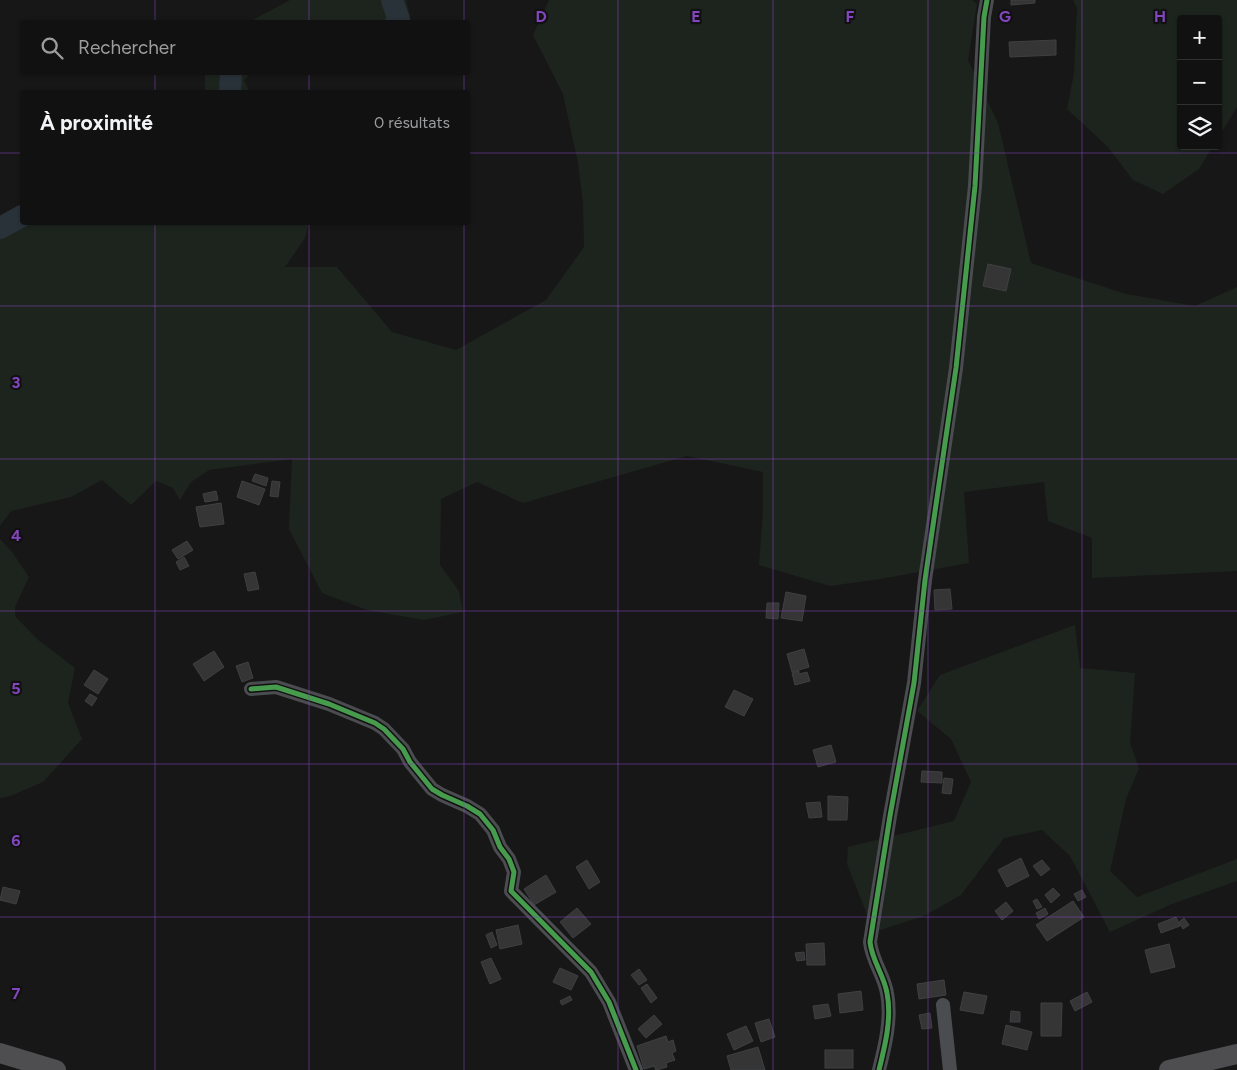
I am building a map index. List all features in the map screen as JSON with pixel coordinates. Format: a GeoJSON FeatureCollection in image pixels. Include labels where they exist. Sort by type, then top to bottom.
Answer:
{"type":"FeatureCollection","features":[{"type":"Feature","properties":{"kind":"highway"},"geometry":{"type":"LineString","coordinates":[[0,1053],[56,1070]]}},
{"type":"Feature","properties":{"kind":"highway"},"geometry":{"type":"LineString","coordinates":[[1169,1070],[1237,1054]]}},
{"type":"Feature","properties":{"kind":"street"},"geometry":{"type":"LineString","coordinates":[[879,1070],[888,1021],[887,993],[871,955],[870,942],[914,683],[926,580],[956,368],[975,186],[984,17],[987,0]]}},
{"type":"Feature","properties":{"kind":"street"},"geometry":{"type":"LineString","coordinates":[[251,688],[276,687],[329,704],[375,723],[384,729],[403,748],[410,762],[432,789],[480,814],[493,830],[500,847],[509,859],[514,872],[512,891],[590,972],[609,1002],[636,1070]]}},
{"type":"Feature","properties":{"kind":"street"},"geometry":{"type":"LineString","coordinates":[[943,1005],[950,1070]]}},
{"type":"Feature","properties":{"kind":"shaded area"},"geometry":{"type":"Polygon","coordinates":[[[290,0],[406,0],[410,16],[408,20],[253,20],[290,0]]]}},
{"type":"Feature","properties":{"kind":"shaded area"},"geometry":{"type":"Polygon","coordinates":[[[549,0],[972,0],[977,4],[968,60],[998,123],[1031,263],[1126,294],[1195,306],[1237,287],[1237,571],[1092,578],[1092,538],[1048,521],[1044,482],[964,492],[969,563],[830,586],[759,565],[763,512],[763,472],[687,456],[523,503],[477,482],[441,499],[440,565],[459,591],[463,612],[424,620],[367,610],[322,593],[289,529],[292,459],[209,470],[191,482],[180,500],[173,488],[156,481],[131,505],[102,480],[71,497],[11,511],[0,526],[0,228],[20,217],[20,225],[308,225],[305,238],[285,267],[337,267],[392,332],[456,350],[546,300],[584,247],[583,203],[578,163],[563,94],[533,35],[549,0]]]}},
{"type":"Feature","properties":{"kind":"shaded area"},"geometry":{"type":"Polygon","coordinates":[[[1073,0],[1237,0],[1237,107],[1222,131],[1222,15],[1177,15],[1177,150],[1211,150],[1199,169],[1163,194],[1133,180],[1108,147],[1067,109],[1074,73],[1077,8],[1073,0]]]}},
{"type":"Feature","properties":{"kind":"shaded area"},"geometry":{"type":"Polygon","coordinates":[[[205,75],[248,75],[244,81],[249,90],[205,90],[205,75]]]}},
{"type":"Feature","properties":{"kind":"shaded area"},"geometry":{"type":"Polygon","coordinates":[[[0,539],[12,552],[29,577],[15,607],[15,616],[37,639],[75,668],[68,703],[82,739],[43,782],[10,796],[0,798],[0,539]]]}},
{"type":"Feature","properties":{"kind":"shaded area"},"geometry":{"type":"Polygon","coordinates":[[[1075,625],[1080,668],[1135,673],[1130,743],[1139,768],[1126,799],[1110,871],[1137,897],[1237,859],[1237,881],[1172,904],[1110,932],[1070,856],[1042,830],[1004,838],[961,895],[924,916],[874,932],[847,864],[848,847],[954,821],[971,782],[951,739],[917,711],[940,675],[1075,625]]]}},
{"type":"Feature","properties":{"kind":"building"},"geometry":{"type":"Polygon","coordinates":[[[1011,0],[1035,0],[1035,3],[1011,5],[1011,0]]]}},
{"type":"Feature","properties":{"kind":"building"},"geometry":{"type":"Polygon","coordinates":[[[1056,40],[1056,55],[1010,57],[1009,42],[1056,40]]]}},
{"type":"Feature","properties":{"kind":"building"},"geometry":{"type":"Polygon","coordinates":[[[988,264],[1011,269],[1006,291],[983,286],[988,264]]]}},
{"type":"Feature","properties":{"kind":"building"},"geometry":{"type":"Polygon","coordinates":[[[255,474],[268,478],[266,486],[252,481],[255,474]]]}},
{"type":"Feature","properties":{"kind":"building"},"geometry":{"type":"Polygon","coordinates":[[[242,481],[265,489],[259,505],[237,497],[242,481]]]}},
{"type":"Feature","properties":{"kind":"building"},"geometry":{"type":"Polygon","coordinates":[[[272,481],[280,482],[278,497],[270,496],[272,481]]]}},
{"type":"Feature","properties":{"kind":"building"},"geometry":{"type":"Polygon","coordinates":[[[216,491],[218,500],[205,502],[203,494],[216,491]]]}},
{"type":"Feature","properties":{"kind":"building"},"geometry":{"type":"Polygon","coordinates":[[[221,503],[224,524],[200,527],[196,507],[221,503]]]}},
{"type":"Feature","properties":{"kind":"building"},"geometry":{"type":"Polygon","coordinates":[[[187,541],[193,550],[178,559],[172,550],[187,541]]]}},
{"type":"Feature","properties":{"kind":"building"},"geometry":{"type":"Polygon","coordinates":[[[184,557],[189,566],[180,570],[176,562],[184,557]]]}},
{"type":"Feature","properties":{"kind":"building"},"geometry":{"type":"Polygon","coordinates":[[[255,572],[259,589],[248,591],[244,574],[255,572]]]}},
{"type":"Feature","properties":{"kind":"building"},"geometry":{"type":"Polygon","coordinates":[[[950,589],[952,609],[935,610],[934,590],[950,589]]]}},
{"type":"Feature","properties":{"kind":"building"},"geometry":{"type":"Polygon","coordinates":[[[786,592],[806,596],[802,621],[781,618],[786,592]]]}},
{"type":"Feature","properties":{"kind":"building"},"geometry":{"type":"Polygon","coordinates":[[[767,603],[779,603],[778,619],[766,618],[767,603]]]}},
{"type":"Feature","properties":{"kind":"building"},"geometry":{"type":"Polygon","coordinates":[[[804,649],[809,667],[792,672],[787,654],[804,649]]]}},
{"type":"Feature","properties":{"kind":"building"},"geometry":{"type":"Polygon","coordinates":[[[214,651],[224,667],[204,681],[193,664],[214,651]]]}},
{"type":"Feature","properties":{"kind":"building"},"geometry":{"type":"Polygon","coordinates":[[[248,662],[253,678],[242,682],[236,666],[248,662]]]}},
{"type":"Feature","properties":{"kind":"building"},"geometry":{"type":"Polygon","coordinates":[[[94,670],[108,679],[98,694],[84,685],[94,670]]]}},
{"type":"Feature","properties":{"kind":"building"},"geometry":{"type":"Polygon","coordinates":[[[799,671],[799,674],[807,672],[810,681],[795,685],[792,673],[799,671]]]}},
{"type":"Feature","properties":{"kind":"building"},"geometry":{"type":"Polygon","coordinates":[[[734,690],[753,699],[744,716],[725,707],[734,690]]]}},
{"type":"Feature","properties":{"kind":"building"},"geometry":{"type":"Polygon","coordinates":[[[90,694],[97,698],[92,706],[85,701],[90,694]]]}},
{"type":"Feature","properties":{"kind":"building"},"geometry":{"type":"Polygon","coordinates":[[[831,745],[836,762],[818,767],[813,750],[831,745]]]}},
{"type":"Feature","properties":{"kind":"building"},"geometry":{"type":"Polygon","coordinates":[[[922,771],[942,772],[942,783],[921,782],[922,771]]]}},
{"type":"Feature","properties":{"kind":"building"},"geometry":{"type":"Polygon","coordinates":[[[944,778],[953,779],[951,794],[942,793],[944,778]]]}},
{"type":"Feature","properties":{"kind":"building"},"geometry":{"type":"Polygon","coordinates":[[[828,796],[848,797],[847,820],[828,820],[828,796]]]}},
{"type":"Feature","properties":{"kind":"building"},"geometry":{"type":"Polygon","coordinates":[[[820,802],[822,817],[809,818],[806,803],[820,802]]]}},
{"type":"Feature","properties":{"kind":"building"},"geometry":{"type":"Polygon","coordinates":[[[1021,858],[1029,876],[1007,887],[998,870],[1021,858]]]}},
{"type":"Feature","properties":{"kind":"building"},"geometry":{"type":"Polygon","coordinates":[[[587,860],[600,882],[589,889],[576,867],[587,860]]]}},
{"type":"Feature","properties":{"kind":"building"},"geometry":{"type":"Polygon","coordinates":[[[1042,860],[1050,869],[1041,876],[1033,866],[1042,860]]]}},
{"type":"Feature","properties":{"kind":"building"},"geometry":{"type":"Polygon","coordinates":[[[546,875],[556,892],[534,905],[524,889],[546,875]]]}},
{"type":"Feature","properties":{"kind":"building"},"geometry":{"type":"Polygon","coordinates":[[[3,887],[20,891],[16,904],[0,900],[3,887]]]}},
{"type":"Feature","properties":{"kind":"building"},"geometry":{"type":"Polygon","coordinates":[[[1053,888],[1060,895],[1051,903],[1045,895],[1053,888]]]}},
{"type":"Feature","properties":{"kind":"building"},"geometry":{"type":"Polygon","coordinates":[[[1082,890],[1086,897],[1078,901],[1074,894],[1082,890]]]}},
{"type":"Feature","properties":{"kind":"building"},"geometry":{"type":"Polygon","coordinates":[[[1037,899],[1042,907],[1037,909],[1033,901],[1037,899]]]}},
{"type":"Feature","properties":{"kind":"building"},"geometry":{"type":"Polygon","coordinates":[[[1073,901],[1084,917],[1047,941],[1036,925],[1073,901]]]}},
{"type":"Feature","properties":{"kind":"building"},"geometry":{"type":"Polygon","coordinates":[[[1006,902],[1013,911],[1002,920],[995,911],[1006,902]]]}},
{"type":"Feature","properties":{"kind":"building"},"geometry":{"type":"Polygon","coordinates":[[[577,908],[591,924],[573,938],[560,922],[577,908]]]}},
{"type":"Feature","properties":{"kind":"building"},"geometry":{"type":"Polygon","coordinates":[[[1045,908],[1048,914],[1039,919],[1036,913],[1045,908]]]}},
{"type":"Feature","properties":{"kind":"building"},"geometry":{"type":"Polygon","coordinates":[[[1176,917],[1180,926],[1161,933],[1158,924],[1176,917]]]}},
{"type":"Feature","properties":{"kind":"building"},"geometry":{"type":"Polygon","coordinates":[[[1184,918],[1189,925],[1183,929],[1179,922],[1184,918]]]}},
{"type":"Feature","properties":{"kind":"building"},"geometry":{"type":"Polygon","coordinates":[[[518,925],[522,944],[500,949],[496,930],[518,925]]]}},
{"type":"Feature","properties":{"kind":"building"},"geometry":{"type":"Polygon","coordinates":[[[492,932],[497,945],[491,948],[486,935],[492,932]]]}},
{"type":"Feature","properties":{"kind":"building"},"geometry":{"type":"Polygon","coordinates":[[[824,943],[825,965],[807,965],[806,944],[824,943]]]}},
{"type":"Feature","properties":{"kind":"building"},"geometry":{"type":"Polygon","coordinates":[[[1169,944],[1175,967],[1151,973],[1145,950],[1169,944]]]}},
{"type":"Feature","properties":{"kind":"building"},"geometry":{"type":"Polygon","coordinates":[[[804,952],[805,960],[797,961],[795,953],[804,952]]]}},
{"type":"Feature","properties":{"kind":"building"},"geometry":{"type":"Polygon","coordinates":[[[491,958],[501,979],[490,984],[481,962],[491,958]]]}},
{"type":"Feature","properties":{"kind":"building"},"geometry":{"type":"Polygon","coordinates":[[[560,968],[578,976],[571,990],[553,982],[560,968]]]}},
{"type":"Feature","properties":{"kind":"building"},"geometry":{"type":"Polygon","coordinates":[[[639,969],[647,980],[639,985],[631,975],[639,969]]]}},
{"type":"Feature","properties":{"kind":"building"},"geometry":{"type":"Polygon","coordinates":[[[944,980],[946,995],[919,999],[917,984],[944,980]]]}},
{"type":"Feature","properties":{"kind":"building"},"geometry":{"type":"Polygon","coordinates":[[[647,984],[657,998],[651,1003],[641,988],[647,984]]]}},
{"type":"Feature","properties":{"kind":"building"},"geometry":{"type":"Polygon","coordinates":[[[861,991],[863,1010],[840,1013],[838,994],[861,991]]]}},
{"type":"Feature","properties":{"kind":"building"},"geometry":{"type":"Polygon","coordinates":[[[964,992],[987,996],[983,1014],[960,1010],[964,992]]]}},
{"type":"Feature","properties":{"kind":"building"},"geometry":{"type":"Polygon","coordinates":[[[1087,992],[1092,1002],[1075,1011],[1070,1001],[1087,992]]]}},
{"type":"Feature","properties":{"kind":"building"},"geometry":{"type":"Polygon","coordinates":[[[570,996],[572,1000],[562,1005],[560,1001],[570,996]]]}},
{"type":"Feature","properties":{"kind":"building"},"geometry":{"type":"Polygon","coordinates":[[[1041,1003],[1062,1003],[1061,1036],[1041,1036],[1041,1003]]]}},
{"type":"Feature","properties":{"kind":"building"},"geometry":{"type":"Polygon","coordinates":[[[828,1004],[831,1016],[815,1019],[813,1006],[828,1004]]]}},
{"type":"Feature","properties":{"kind":"building"},"geometry":{"type":"Polygon","coordinates":[[[1011,1011],[1020,1012],[1020,1022],[1010,1022],[1011,1011]]]}},
{"type":"Feature","properties":{"kind":"building"},"geometry":{"type":"Polygon","coordinates":[[[930,1013],[932,1028],[922,1029],[919,1015],[930,1013]]]}},
{"type":"Feature","properties":{"kind":"building"},"geometry":{"type":"Polygon","coordinates":[[[654,1015],[662,1024],[646,1038],[638,1029],[654,1015]]]}},
{"type":"Feature","properties":{"kind":"building"},"geometry":{"type":"Polygon","coordinates":[[[769,1019],[775,1037],[761,1042],[755,1023],[769,1019]]]}},
{"type":"Feature","properties":{"kind":"building"},"geometry":{"type":"Polygon","coordinates":[[[1006,1025],[1032,1032],[1027,1050],[1002,1044],[1006,1025]]]}},
{"type":"Feature","properties":{"kind":"building"},"geometry":{"type":"Polygon","coordinates":[[[746,1026],[753,1041],[734,1050],[727,1034],[746,1026]]]}},
{"type":"Feature","properties":{"kind":"building"},"geometry":{"type":"Polygon","coordinates":[[[666,1036],[668,1042],[673,1040],[676,1051],[672,1053],[675,1060],[666,1063],[667,1067],[656,1070],[654,1066],[644,1069],[637,1046],[666,1036]]]}},
{"type":"Feature","properties":{"kind":"building"},"geometry":{"type":"Polygon","coordinates":[[[758,1047],[765,1070],[731,1070],[727,1056],[758,1047]]]}},
{"type":"Feature","properties":{"kind":"building"},"geometry":{"type":"Polygon","coordinates":[[[825,1050],[853,1050],[853,1068],[825,1068],[825,1050]]]}},
{"type":"Feature","properties":{"kind":"waterway"},"geometry":{"type":"LineString","coordinates":[[392,0],[399,20]]}},
{"type":"Feature","properties":{"kind":"waterway"},"geometry":{"type":"LineString","coordinates":[[230,90],[231,75]]}},
{"type":"Feature","properties":{"kind":"waterway"},"geometry":{"type":"LineString","coordinates":[[0,228],[20,217]]}},
{"type":"Feature","properties":{"kind":"cycle path"},"geometry":{"type":"LineString","coordinates":[[879,1070],[889,1012],[885,986],[870,942],[914,683],[925,580],[956,368],[975,186],[984,17],[987,0]]}},
{"type":"Feature","properties":{"kind":"cycle path"},"geometry":{"type":"LineString","coordinates":[[251,689],[276,687],[329,704],[375,723],[384,729],[403,749],[410,762],[432,789],[480,814],[493,830],[500,847],[509,859],[514,872],[511,891],[591,972],[609,1002],[636,1070]]}}]}
